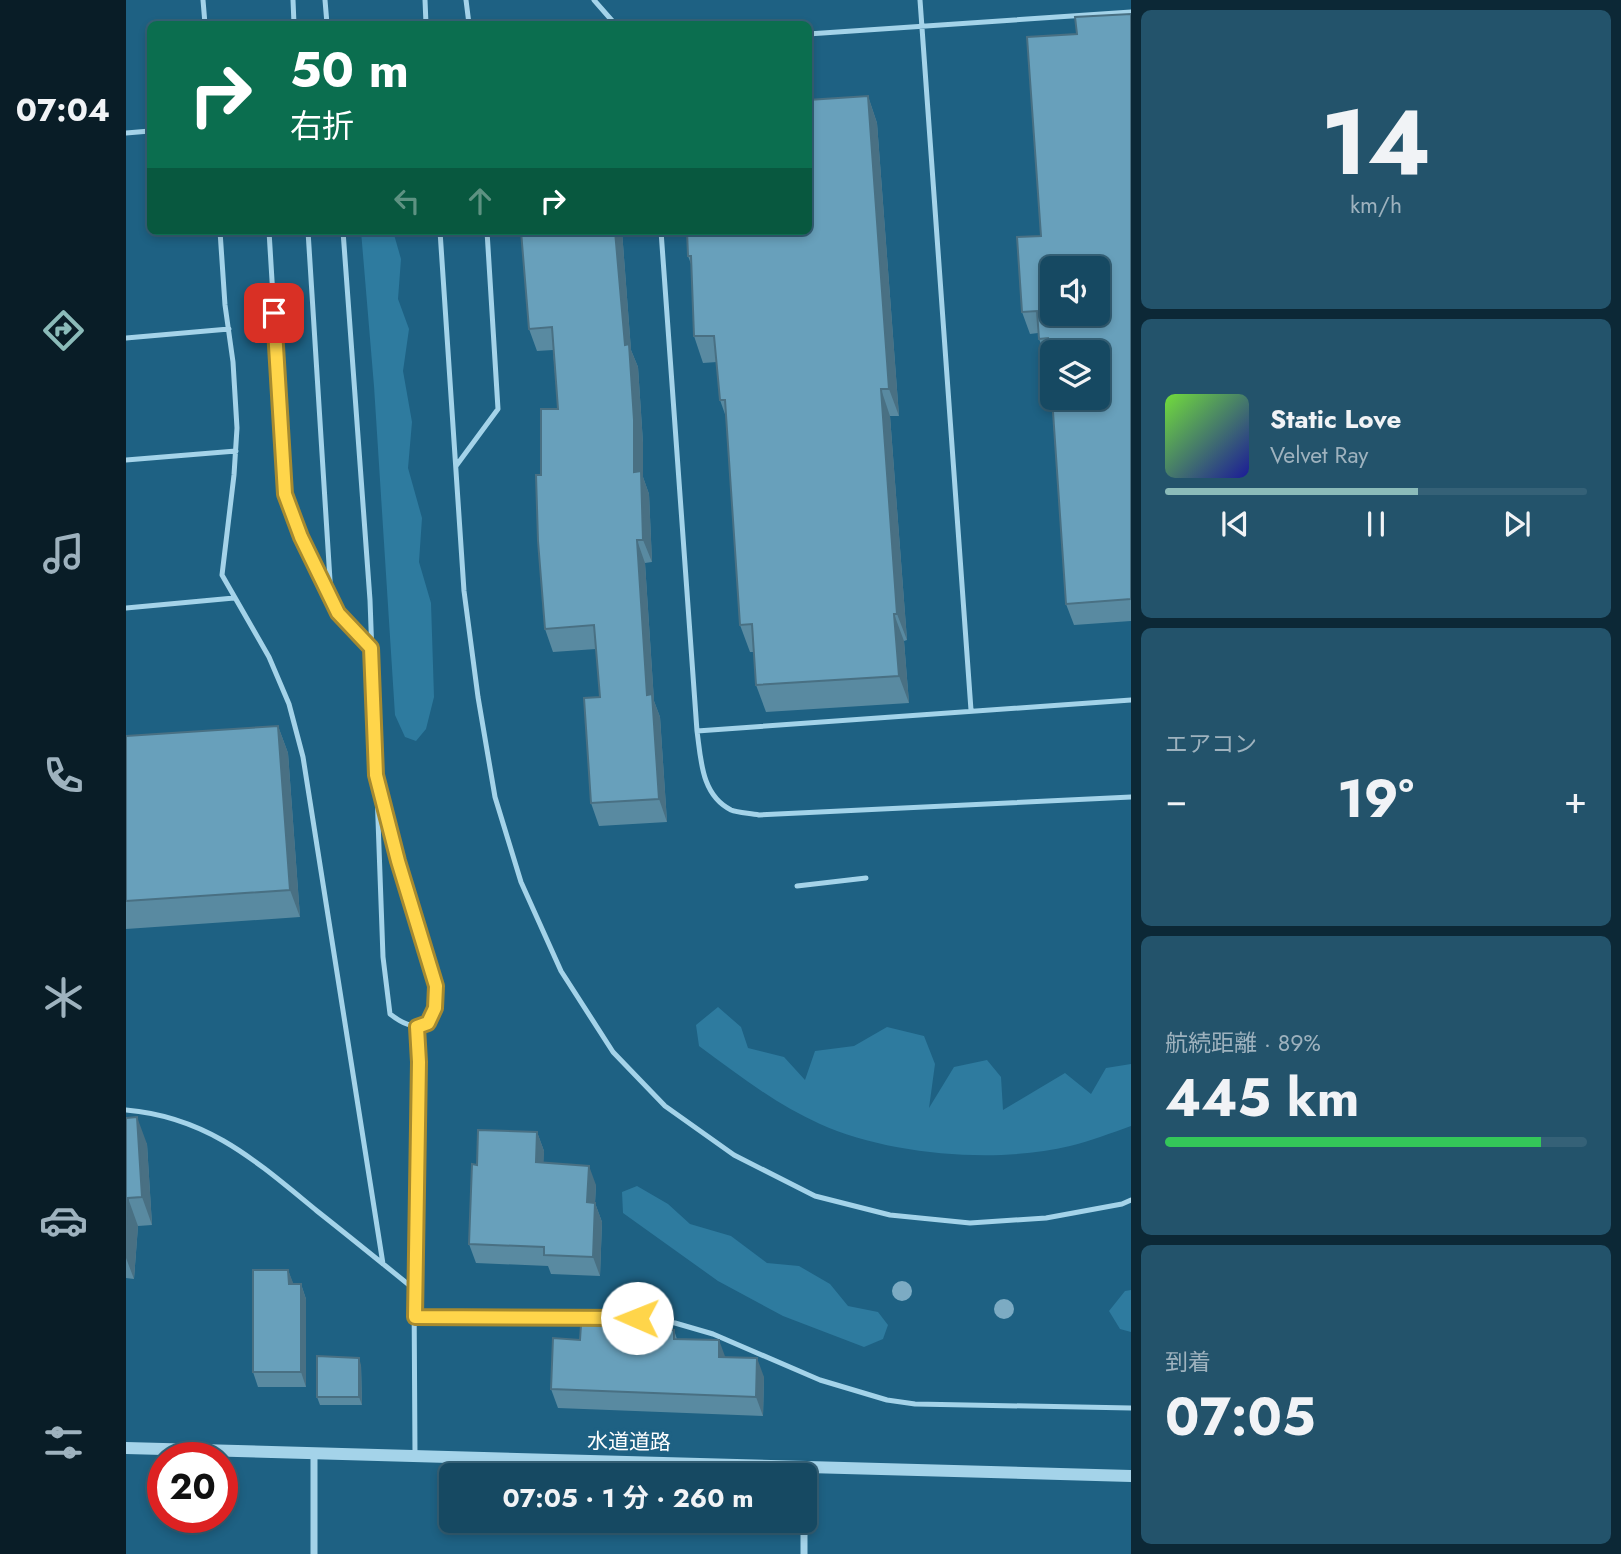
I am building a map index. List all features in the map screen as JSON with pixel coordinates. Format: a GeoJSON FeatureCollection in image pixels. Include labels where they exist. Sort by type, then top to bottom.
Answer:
{"type":"FeatureCollection","features":[{"type":"Feature","properties":{"kind":"street","name":"水道道路"},"geometry":{"type":"LineString","coordinates":[[126,1448],[622,1463]]}},
{"type":"Feature","properties":{"kind":"street"},"geometry":{"type":"LineString","coordinates":[[314,1454],[314,1554]]}},
{"type":"Feature","properties":{"kind":"street","name":"水道道路"},"geometry":{"type":"LineString","coordinates":[[817,1470],[1131,1476]]}},
{"type":"Feature","properties":{"kind":"street"},"geometry":{"type":"LineString","coordinates":[[804,1533],[804,1554]]}},
{"type":"Feature","properties":{"kind":"lane"},"geometry":{"type":"LineString","coordinates":[[203,0],[205,21]]}},
{"type":"Feature","properties":{"kind":"lane"},"geometry":{"type":"LineString","coordinates":[[293,0],[294,21]]}},
{"type":"Feature","properties":{"kind":"lane"},"geometry":{"type":"LineString","coordinates":[[325,0],[327,21]]}},
{"type":"Feature","properties":{"kind":"lane"},"geometry":{"type":"LineString","coordinates":[[425,0],[426,21]]}},
{"type":"Feature","properties":{"kind":"lane"},"geometry":{"type":"LineString","coordinates":[[466,0],[469,21]]}},
{"type":"Feature","properties":{"kind":"lane"},"geometry":{"type":"LineString","coordinates":[[594,0],[612,21]]}},
{"type":"Feature","properties":{"kind":"lane"},"geometry":{"type":"LineString","coordinates":[[920,0],[971,710]]}},
{"type":"Feature","properties":{"kind":"lane"},"geometry":{"type":"LineString","coordinates":[[812,34],[1131,12]]}},
{"type":"Feature","properties":{"kind":"lane"},"geometry":{"type":"LineString","coordinates":[[126,133],[147,131]]}},
{"type":"Feature","properties":{"kind":"lane"},"geometry":{"type":"LineString","coordinates":[[220,235],[237,428],[222,575],[269,657],[289,704],[303,757],[383,1264]]}},
{"type":"Feature","properties":{"kind":"lane"},"geometry":{"type":"LineString","coordinates":[[269,235],[285,494],[301,537],[338,613],[371,648]]}},
{"type":"Feature","properties":{"kind":"lane"},"geometry":{"type":"LineString","coordinates":[[308,235],[331,596]]}},
{"type":"Feature","properties":{"kind":"lane"},"geometry":{"type":"LineString","coordinates":[[342,235],[371,648],[383,957],[390,1014],[401,1023],[417,1027],[428,1023],[435,1008],[436,986],[398,861],[376,775]]}},
{"type":"Feature","properties":{"kind":"lane"},"geometry":{"type":"LineString","coordinates":[[440,235],[466,604],[495,797],[521,882],[561,971],[613,1052],[665,1106],[704,1134],[734,1155],[815,1196],[890,1215],[970,1223],[1046,1218],[1131,1200]]}},
{"type":"Feature","properties":{"kind":"lane"},"geometry":{"type":"LineString","coordinates":[[456,467],[498,410],[487,235]]}},
{"type":"Feature","properties":{"kind":"lane"},"geometry":{"type":"LineString","coordinates":[[661,235],[697,730],[703,771],[711,793],[732,810],[759,815],[1131,797]]}},
{"type":"Feature","properties":{"kind":"lane"},"geometry":{"type":"LineString","coordinates":[[126,338],[229,329]]}},
{"type":"Feature","properties":{"kind":"lane"},"geometry":{"type":"LineString","coordinates":[[126,460],[236,451]]}},
{"type":"Feature","properties":{"kind":"lane"},"geometry":{"type":"LineString","coordinates":[[126,608],[234,598]]}},
{"type":"Feature","properties":{"kind":"lane"},"geometry":{"type":"LineString","coordinates":[[697,730],[1131,700]]}},
{"type":"Feature","properties":{"kind":"lane"},"geometry":{"type":"LineString","coordinates":[[797,886],[866,878]]}},
{"type":"Feature","properties":{"kind":"lane"},"geometry":{"type":"LineString","coordinates":[[415,1455],[414,1289],[419,1062],[417,1027]]}},
{"type":"Feature","properties":{"kind":"lane"},"geometry":{"type":"LineString","coordinates":[[126,1110],[157,1112],[204,1129],[252,1157],[414,1289]]}},
{"type":"Feature","properties":{"kind":"lane"},"geometry":{"type":"LineString","coordinates":[[415,1317],[650,1320],[676,1323],[713,1334],[820,1380],[887,1400],[915,1404],[1131,1408]]}},
{"type":"Feature","properties":{"kind":"shaded area"},"geometry":{"type":"Polygon","coordinates":[[[361,235],[394,235],[401,259],[398,299],[409,329],[403,371],[412,422],[408,468],[422,518],[419,562],[431,603],[434,697],[426,729],[416,741],[405,737],[395,715],[361,235]]]}},
{"type":"Feature","properties":{"kind":"shaded area"},"geometry":{"type":"Polygon","coordinates":[[[718,1007],[741,1027],[748,1048],[784,1057],[805,1080],[815,1051],[854,1046],[887,1027],[924,1036],[935,1064],[929,1108],[954,1067],[987,1060],[1001,1077],[1003,1110],[1065,1073],[1091,1094],[1106,1068],[1131,1064],[1131,1126],[1070,1146],[1009,1155],[910,1149],[848,1135],[788,1108],[699,1046],[696,1025],[718,1007]]]}},
{"type":"Feature","properties":{"kind":"shaded area"},"geometry":{"type":"Polygon","coordinates":[[[637,1186],[668,1204],[690,1224],[731,1236],[767,1263],[799,1266],[830,1284],[848,1306],[878,1312],[888,1325],[883,1339],[864,1347],[783,1316],[718,1281],[623,1213],[622,1192],[637,1186]]]}},
{"type":"Feature","properties":{"kind":"shaded area"},"geometry":{"type":"Polygon","coordinates":[[[1131,1290],[1131,1332],[1120,1329],[1109,1311],[1125,1291],[1131,1290]]]}},
{"type":"Feature","properties":{"kind":"building"},"geometry":{"type":"Polygon","coordinates":[[[1131,14],[1131,599],[1066,604],[1053,410],[1110,410],[1110,340],[1039,339],[1037,311],[1022,312],[1017,237],[1041,236],[1027,37],[1077,34],[1075,17],[1131,14]]]}},
{"type":"Feature","properties":{"kind":"building"},"geometry":{"type":"Polygon","coordinates":[[[868,96],[889,389],[881,389],[899,676],[756,685],[752,624],[740,625],[725,400],[720,400],[714,336],[694,336],[691,256],[688,256],[687,235],[812,235],[812,100],[868,96]]]}},
{"type":"Feature","properties":{"kind":"building"},"geometry":{"type":"Polygon","coordinates":[[[521,235],[615,235],[625,345],[629,344],[634,472],[641,471],[643,540],[637,540],[647,695],[652,694],[659,799],[591,803],[584,698],[600,697],[594,625],[545,629],[536,475],[541,475],[541,409],[558,409],[552,327],[529,329],[521,235]]]}},
{"type":"Feature","properties":{"kind":"building"},"geometry":{"type":"Polygon","coordinates":[[[278,726],[290,890],[126,901],[126,736],[278,726]]]}},
{"type":"Feature","properties":{"kind":"building"},"geometry":{"type":"Polygon","coordinates":[[[137,1117],[142,1197],[128,1198],[126,1226],[126,1118],[137,1117]]]}},
{"type":"Feature","properties":{"kind":"building"},"geometry":{"type":"Polygon","coordinates":[[[478,1130],[537,1132],[536,1162],[589,1166],[587,1202],[595,1203],[593,1257],[544,1255],[544,1247],[469,1244],[472,1164],[477,1165],[478,1130]]]}},
{"type":"Feature","properties":{"kind":"building"},"geometry":{"type":"Polygon","coordinates":[[[253,1270],[288,1270],[289,1284],[301,1284],[301,1372],[253,1372],[253,1270]]]}},
{"type":"Feature","properties":{"kind":"building"},"geometry":{"type":"Polygon","coordinates":[[[581,1325],[674,1330],[674,1339],[719,1340],[719,1357],[757,1358],[756,1397],[551,1389],[553,1338],[580,1340],[581,1325]]]}},
{"type":"Feature","properties":{"kind":"building"},"geometry":{"type":"Polygon","coordinates":[[[317,1356],[359,1358],[359,1397],[317,1397],[317,1356]]]}},
{"type":"Feature","properties":{"kind":"route"},"geometry":{"type":"LineString","coordinates":[[274,313],[285,494],[301,537],[338,613],[371,648],[376,775],[398,861],[436,986],[435,1008],[428,1023],[417,1027],[419,1062],[415,1317],[637,1318]]}}]}
